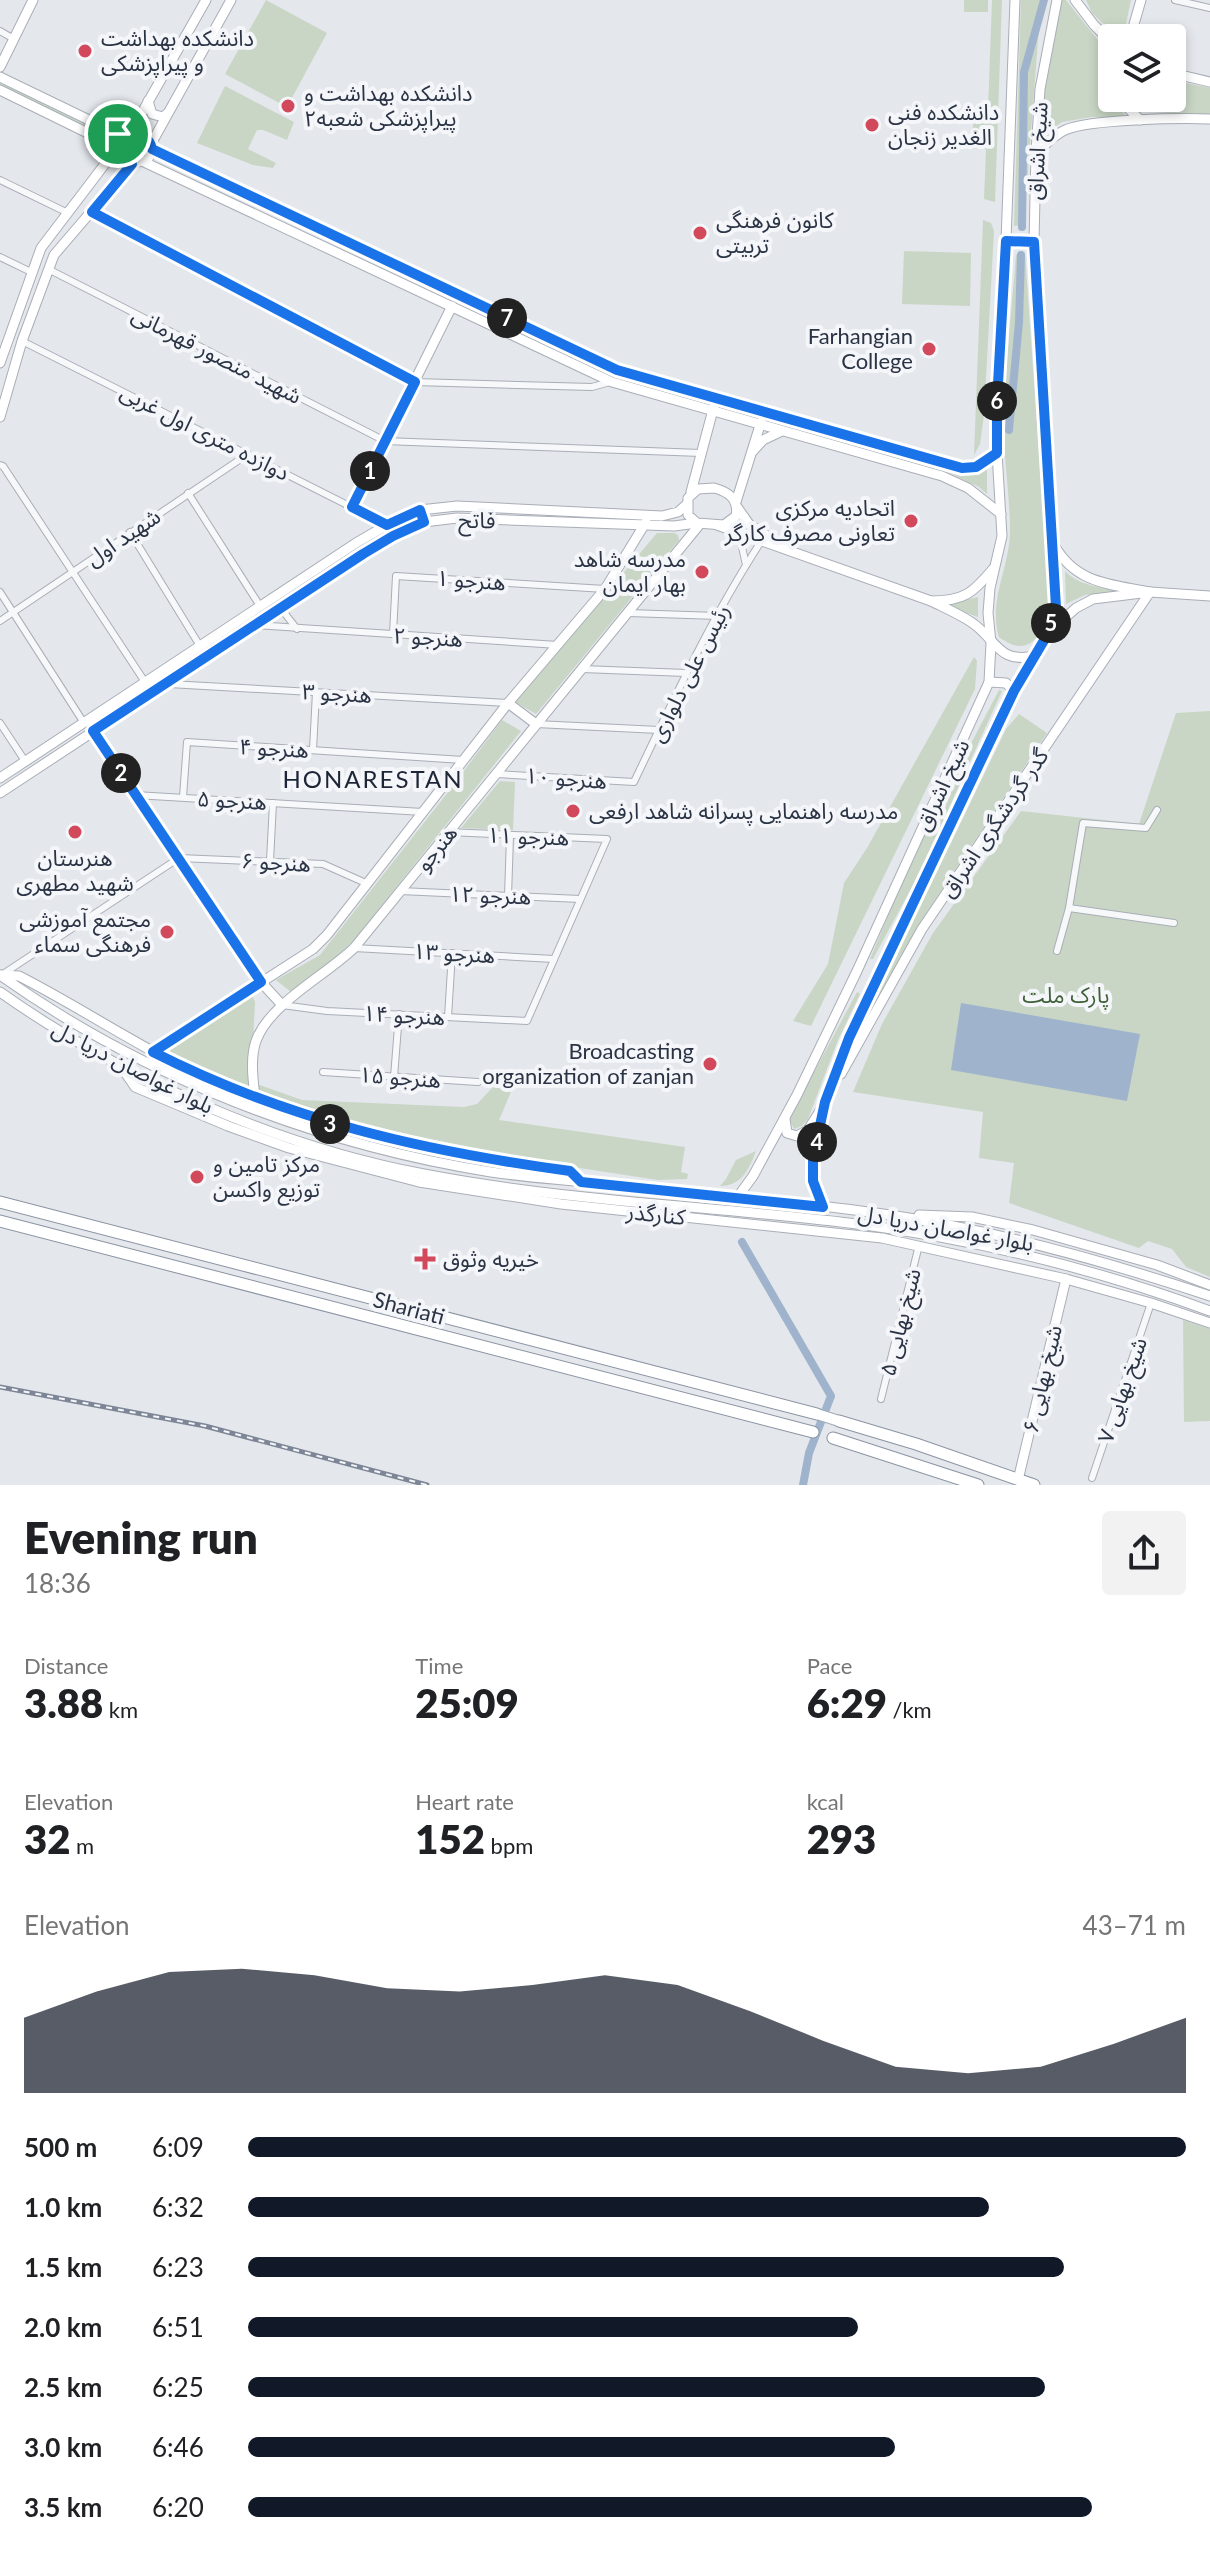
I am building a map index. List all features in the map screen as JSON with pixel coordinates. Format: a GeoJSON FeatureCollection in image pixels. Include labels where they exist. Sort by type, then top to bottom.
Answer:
{"type":"FeatureCollection","features":[{"type":"Feature","properties":{"kind":"highway","name":"Shariati"},"geometry":{"type":"LineString","coordinates":[[0,1202],[817,1414]]}},
{"type":"Feature","properties":{"kind":"highway","name":"Shariati"},"geometry":{"type":"LineString","coordinates":[[0,1221],[813,1432]]}},
{"type":"Feature","properties":{"kind":"highway"},"geometry":{"type":"LineString","coordinates":[[839,1421],[1034,1485]]}},
{"type":"Feature","properties":{"kind":"highway"},"geometry":{"type":"LineString","coordinates":[[833,1438],[978,1485]]}},
{"type":"Feature","properties":{"kind":"main road"},"geometry":{"type":"LineString","coordinates":[[0,67],[33,0]]}},
{"type":"Feature","properties":{"kind":"main road"},"geometry":{"type":"LineString","coordinates":[[131,132],[206,0]]}},
{"type":"Feature","properties":{"kind":"main road"},"geometry":{"type":"LineString","coordinates":[[144,162],[151,155],[152,146],[168,113],[231,0]]}},
{"type":"Feature","properties":{"kind":"main road","name":"شیخ اشراق"},"geometry":{"type":"LineString","coordinates":[[737,1198],[753,1176],[786,1115],[857,971],[989,682],[991,643],[988,613],[1002,536],[997,402],[1015,0]]}},
{"type":"Feature","properties":{"kind":"main road","name":"شیخ اشراق"},"geometry":{"type":"LineString","coordinates":[[823,1207],[813,1181],[813,1158],[825,1102],[849,1038],[1014,691],[1049,632],[1056,607],[1034,242],[1040,89],[1057,0]]}},
{"type":"Feature","properties":{"kind":"main road"},"geometry":{"type":"LineString","coordinates":[[1075,0],[1098,29]]}},
{"type":"Feature","properties":{"kind":"main road"},"geometry":{"type":"LineString","coordinates":[[1134,24],[1141,0]]}},
{"type":"Feature","properties":{"kind":"main road"},"geometry":{"type":"LineString","coordinates":[[1186,76],[1210,82]]}},
{"type":"Feature","properties":{"kind":"main road"},"geometry":{"type":"LineString","coordinates":[[0,77],[118,134],[131,132],[143,136],[152,146],[617,370],[962,468],[976,467],[997,453]]}},
{"type":"Feature","properties":{"kind":"main road"},"geometry":{"type":"LineString","coordinates":[[0,90],[113,149],[117,157],[132,164],[144,162],[612,382],[942,476],[968,488],[1001,514]]}},
{"type":"Feature","properties":{"kind":"main road"},"geometry":{"type":"LineString","coordinates":[[148,101],[152,114],[163,117],[168,113]]}},
{"type":"Feature","properties":{"kind":"main road"},"geometry":{"type":"LineString","coordinates":[[1132,112],[1141,121]]}},
{"type":"Feature","properties":{"kind":"main road"},"geometry":{"type":"LineString","coordinates":[[1036,153],[1067,129],[1080,125],[1210,119]]}},
{"type":"Feature","properties":{"kind":"main road"},"geometry":{"type":"LineString","coordinates":[[0,363],[3,337],[41,248],[100,170],[118,134]]}},
{"type":"Feature","properties":{"kind":"main road"},"geometry":{"type":"LineString","coordinates":[[0,417],[22,341],[54,255],[132,164]]}},
{"type":"Feature","properties":{"kind":"main road"},"geometry":{"type":"LineString","coordinates":[[100,170],[112,169],[118,181]]}},
{"type":"Feature","properties":{"kind":"main road"},"geometry":{"type":"LineString","coordinates":[[1006,241],[1034,242]]}},
{"type":"Feature","properties":{"kind":"main road"},"geometry":{"type":"LineString","coordinates":[[352,507],[452,306]]}},
{"type":"Feature","properties":{"kind":"main road"},"geometry":{"type":"LineString","coordinates":[[716,399],[687,504],[688,515],[698,524],[717,525],[931,601],[974,624],[991,643],[1011,657],[1035,656]]}},
{"type":"Feature","properties":{"kind":"main road"},"geometry":{"type":"LineString","coordinates":[[717,525],[732,520],[763,412]]}},
{"type":"Feature","properties":{"kind":"main road"},"geometry":{"type":"LineString","coordinates":[[751,454],[763,440],[782,431]]}},
{"type":"Feature","properties":{"kind":"main road"},"geometry":{"type":"LineString","coordinates":[[691,493],[698,489],[714,488],[726,491],[749,524],[789,550]]}},
{"type":"Feature","properties":{"kind":"main road","name":"فاتح"},"geometry":{"type":"LineString","coordinates":[[0,793],[393,536],[424,522],[457,518],[646,520],[678,512],[687,504]]}},
{"type":"Feature","properties":{"kind":"main road","name":"فاتح"},"geometry":{"type":"LineString","coordinates":[[0,778],[260,606],[387,525],[420,510],[457,506],[646,520],[674,526],[698,524]]}},
{"type":"Feature","properties":{"kind":"main road"},"geometry":{"type":"LineString","coordinates":[[420,510],[424,522]]}},
{"type":"Feature","properties":{"kind":"main road","name":"هنرجو"},"geometry":{"type":"LineString","coordinates":[[153,1052],[313,949],[368,884],[508,703],[605,589],[646,520]]}},
{"type":"Feature","properties":{"kind":"main road","name":"هنرجو"},"geometry":{"type":"LineString","coordinates":[[255,1097],[255,1044],[265,1022],[354,948],[698,524]]}},
{"type":"Feature","properties":{"kind":"main road"},"geometry":{"type":"LineString","coordinates":[[1052,542],[1062,559],[1076,572],[1095,581],[1150,592],[1210,596]]}},
{"type":"Feature","properties":{"kind":"main road"},"geometry":{"type":"LineString","coordinates":[[931,601],[962,598],[975,591],[995,566]]}},
{"type":"Feature","properties":{"kind":"main road"},"geometry":{"type":"LineString","coordinates":[[1049,632],[1076,608],[1093,599],[1150,592]]}},
{"type":"Feature","properties":{"kind":"main road","name":"گدر گردشگری اشراق"},"geometry":{"type":"LineString","coordinates":[[825,1102],[922,929],[1150,592]]}},
{"type":"Feature","properties":{"kind":"main road"},"geometry":{"type":"LineString","coordinates":[[989,682],[1006,683],[1014,691]]}},
{"type":"Feature","properties":{"kind":"main road"},"geometry":{"type":"LineString","coordinates":[[508,703],[536,724]]}},
{"type":"Feature","properties":{"kind":"main road"},"geometry":{"type":"LineString","coordinates":[[93,731],[261,982],[282,1005]]}},
{"type":"Feature","properties":{"kind":"main road"},"geometry":{"type":"LineString","coordinates":[[1,975],[19,976],[30,981],[153,1052],[196,1074],[255,1097],[337,1126],[429,1149],[570,1171],[581,1182]]}},
{"type":"Feature","properties":{"kind":"main road","name":"بلوار غواصان دریا دل"},"geometry":{"type":"LineString","coordinates":[[1,975],[35,999],[126,1052],[236,1103],[356,1143],[424,1160],[495,1172],[889,1214],[1020,1240],[1210,1296]]}},
{"type":"Feature","properties":{"kind":"main road","name":"بلوار غواصان دریا دل"},"geometry":{"type":"LineString","coordinates":[[0,993],[68,1037],[120,1065],[231,1116],[352,1157],[421,1174],[562,1199],[869,1226],[1018,1254],[1210,1311]]}},
{"type":"Feature","properties":{"kind":"main road"},"geometry":{"type":"LineString","coordinates":[[786,1115],[787,1133],[797,1136],[808,1130],[825,1102]]}},
{"type":"Feature","properties":{"kind":"main road","name":"کنارگذر"},"geometry":{"type":"LineString","coordinates":[[562,1199],[919,1245],[1066,1279],[1210,1323]]}},
{"type":"Feature","properties":{"kind":"main road"},"geometry":{"type":"LineString","coordinates":[[889,1214],[972,1217],[1033,1230],[1157,1265],[1210,1285]]}},
{"type":"Feature","properties":{"kind":"main road"},"geometry":{"type":"LineString","coordinates":[[1016,1267],[1018,1254]]}},
{"type":"Feature","properties":{"kind":"main road"},"geometry":{"type":"LineString","coordinates":[[1154,1277],[1157,1265]]}},
{"type":"Feature","properties":{"kind":"main road","name":"شیخ بهایی ۶"},"geometry":{"type":"LineString","coordinates":[[1018,1480],[1066,1279]]}},
{"type":"Feature","properties":{"kind":"main road"},"geometry":{"type":"LineString","coordinates":[[817,1414],[839,1421]]}},
{"type":"Feature","properties":{"kind":"main road"},"geometry":{"type":"LineString","coordinates":[[813,1432],[833,1438]]}},
{"type":"Feature","properties":{"kind":"street"},"geometry":{"type":"LineString","coordinates":[[1175,0],[1210,8]]}},
{"type":"Feature","properties":{"kind":"street"},"geometry":{"type":"LineString","coordinates":[[0,31],[14,39]]}},
{"type":"Feature","properties":{"kind":"street"},"geometry":{"type":"LineString","coordinates":[[0,180],[68,213]]}},
{"type":"Feature","properties":{"kind":"street"},"geometry":{"type":"LineString","coordinates":[[92,212],[415,382],[592,387],[612,382]]}},
{"type":"Feature","properties":{"kind":"street"},"geometry":{"type":"LineString","coordinates":[[0,257],[31,272]]}},
{"type":"Feature","properties":{"kind":"street","name":"شهید منصور قهرمانی"},"geometry":{"type":"LineString","coordinates":[[48,269],[385,441]]}},
{"type":"Feature","properties":{"kind":"street","name":"دوازده متری اول غربی"},"geometry":{"type":"LineString","coordinates":[[22,341],[387,525]]}},
{"type":"Feature","properties":{"kind":"street"},"geometry":{"type":"LineString","coordinates":[[385,441],[701,453]]}},
{"type":"Feature","properties":{"kind":"street","name":"شهید اول"},"geometry":{"type":"LineString","coordinates":[[0,621],[248,454]]}},
{"type":"Feature","properties":{"kind":"street"},"geometry":{"type":"LineString","coordinates":[[0,465],[145,682]]}},
{"type":"Feature","properties":{"kind":"street"},"geometry":{"type":"LineString","coordinates":[[188,493],[260,606]]}},
{"type":"Feature","properties":{"kind":"street"},"geometry":{"type":"LineString","coordinates":[[130,532],[200,646]]}},
{"type":"Feature","properties":{"kind":"street"},"geometry":{"type":"LineString","coordinates":[[736,532],[746,565]]}},
{"type":"Feature","properties":{"kind":"street","name":"رئیس علی دلواری"},"geometry":{"type":"LineString","coordinates":[[634,782],[686,673],[762,540]]}},
{"type":"Feature","properties":{"kind":"street","name":"هنرجو ۱"},"geometry":{"type":"LineString","coordinates":[[393,634],[396,576],[605,589]]}},
{"type":"Feature","properties":{"kind":"street"},"geometry":{"type":"LineString","coordinates":[[0,592],[84,723]]}},
{"type":"Feature","properties":{"kind":"street"},"geometry":{"type":"LineString","coordinates":[[284,606],[286,615],[297,629]]}},
{"type":"Feature","properties":{"kind":"street"},"geometry":{"type":"LineString","coordinates":[[628,613],[718,616]]}},
{"type":"Feature","properties":{"kind":"street","name":"هنرجو ۲"},"geometry":{"type":"LineString","coordinates":[[255,625],[558,645]]}},
{"type":"Feature","properties":{"kind":"street"},"geometry":{"type":"LineString","coordinates":[[581,669],[686,673]]}},
{"type":"Feature","properties":{"kind":"street","name":"هنرجو ۳"},"geometry":{"type":"LineString","coordinates":[[165,684],[508,703]]}},
{"type":"Feature","properties":{"kind":"street"},"geometry":{"type":"LineString","coordinates":[[313,750],[316,692]]}},
{"type":"Feature","properties":{"kind":"street"},"geometry":{"type":"LineString","coordinates":[[0,723],[25,761]]}},
{"type":"Feature","properties":{"kind":"street"},"geometry":{"type":"LineString","coordinates":[[536,724],[659,730]]}},
{"type":"Feature","properties":{"kind":"street","name":"هنرجو ۴"},"geometry":{"type":"LineString","coordinates":[[183,797],[187,742],[464,760]]}},
{"type":"Feature","properties":{"kind":"street","name":"هنرجو ۱۰"},"geometry":{"type":"LineString","coordinates":[[497,774],[634,782]]}},
{"type":"Feature","properties":{"kind":"street","name":"هنرجو ۵"},"geometry":{"type":"LineString","coordinates":[[135,795],[424,812]]}},
{"type":"Feature","properties":{"kind":"street"},"geometry":{"type":"LineString","coordinates":[[270,861],[273,803]]}},
{"type":"Feature","properties":{"kind":"street"},"geometry":{"type":"LineString","coordinates":[[1057,951],[1069,908],[1083,823],[1146,828],[1157,810]]}},
{"type":"Feature","properties":{"kind":"street","name":"هنرجو ۱۱"},"geometry":{"type":"LineString","coordinates":[[448,832],[607,839],[580,899]]}},
{"type":"Feature","properties":{"kind":"street"},"geometry":{"type":"LineString","coordinates":[[508,896],[510,836]]}},
{"type":"Feature","properties":{"kind":"street"},"geometry":{"type":"LineString","coordinates":[[1,975],[179,858]]}},
{"type":"Feature","properties":{"kind":"street","name":"هنرجو ۶"},"geometry":{"type":"LineString","coordinates":[[179,858],[323,864],[368,884]]}},
{"type":"Feature","properties":{"kind":"street","name":"هنرجو ۱۲"},"geometry":{"type":"LineString","coordinates":[[400,891],[580,899]]}},
{"type":"Feature","properties":{"kind":"street"},"geometry":{"type":"LineString","coordinates":[[554,959],[580,899]]}},
{"type":"Feature","properties":{"kind":"street"},"geometry":{"type":"LineString","coordinates":[[1069,908],[1174,923]]}},
{"type":"Feature","properties":{"kind":"street","name":"هنرجو ۱۳"},"geometry":{"type":"LineString","coordinates":[[354,948],[554,959]]}},
{"type":"Feature","properties":{"kind":"street"},"geometry":{"type":"LineString","coordinates":[[448,1017],[452,953]]}},
{"type":"Feature","properties":{"kind":"street","name":"هنرجو ۱۴"},"geometry":{"type":"LineString","coordinates":[[282,1005],[327,1011],[527,1021],[554,959]]}},
{"type":"Feature","properties":{"kind":"street"},"geometry":{"type":"LineString","coordinates":[[394,1077],[399,1014]]}},
{"type":"Feature","properties":{"kind":"street","name":"هنرجو ۱۵"},"geometry":{"type":"LineString","coordinates":[[323,1072],[478,1082]]}},
{"type":"Feature","properties":{"kind":"street","name":"شیخ بهایی ۵"},"geometry":{"type":"LineString","coordinates":[[881,1399],[919,1245]]}},
{"type":"Feature","properties":{"kind":"street","name":"شیخ بهایی ۷"},"geometry":{"type":"LineString","coordinates":[[1092,1478],[1151,1303]]}},
{"type":"Feature","properties":{"kind":"green space"},"geometry":{"type":"Polygon","coordinates":[[[266,0],[327,33],[287,107],[225,74],[266,0]]]}},
{"type":"Feature","properties":{"kind":"green space"},"geometry":{"type":"Polygon","coordinates":[[[964,0],[988,0],[988,12],[964,12],[964,0]]]}},
{"type":"Feature","properties":{"kind":"green space"},"geometry":{"type":"Polygon","coordinates":[[[992,0],[1002,0],[995,202],[984,199],[986,149],[972,149],[974,110],[988,110],[992,0]]]}},
{"type":"Feature","properties":{"kind":"green space"},"geometry":{"type":"Polygon","coordinates":[[[1021,0],[1041,0],[1024,225],[1014,226],[1021,0]]]}},
{"type":"Feature","properties":{"kind":"green space"},"geometry":{"type":"Polygon","coordinates":[[[1060,0],[1066,0],[1098,40],[1098,112],[1122,112],[1126,117],[1092,117],[1062,122],[1039,137],[1044,88],[1060,0]]]}},
{"type":"Feature","properties":{"kind":"green space"},"geometry":{"type":"Polygon","coordinates":[[[1086,0],[1131,0],[1126,24],[1103,24],[1092,13],[1086,0]]]}},
{"type":"Feature","properties":{"kind":"green space"},"geometry":{"type":"Polygon","coordinates":[[[0,81],[115,135],[113,139],[0,85],[0,81]]]}},
{"type":"Feature","properties":{"kind":"green space"},"geometry":{"type":"Polygon","coordinates":[[[1186,83],[1210,88],[1210,116],[1154,112],[1186,112],[1186,83]]]}},
{"type":"Feature","properties":{"kind":"green space"},"geometry":{"type":"Polygon","coordinates":[[[225,86],[294,122],[287,140],[257,130],[248,149],[276,163],[273,168],[253,165],[197,143],[225,86]]]}},
{"type":"Feature","properties":{"kind":"green space"},"geometry":{"type":"Polygon","coordinates":[[[983,220],[991,223],[994,231],[984,415],[980,444],[974,455],[983,220]]]}},
{"type":"Feature","properties":{"kind":"green space"},"geometry":{"type":"Polygon","coordinates":[[[904,251],[971,253],[970,306],[902,304],[904,251]]]}},
{"type":"Feature","properties":{"kind":"green space"},"geometry":{"type":"Polygon","coordinates":[[[1025,254],[1049,597],[1041,630],[1029,644],[1021,646],[999,637],[996,610],[1010,530],[1004,438],[1008,346],[1016,255],[1025,254]]]}},
{"type":"Feature","properties":{"kind":"green space"},"geometry":{"type":"Polygon","coordinates":[[[781,420],[959,473],[971,474],[987,469],[987,494],[952,474],[779,425],[781,420]]]}},
{"type":"Feature","properties":{"kind":"green space"},"geometry":{"type":"Polygon","coordinates":[[[657,533],[674,533],[679,540],[536,714],[515,702],[657,533]]]}},
{"type":"Feature","properties":{"kind":"green space"},"geometry":{"type":"Polygon","coordinates":[[[1065,571],[1085,583],[1124,592],[1085,595],[1066,604],[1065,571]]]}},
{"type":"Feature","properties":{"kind":"green space"},"geometry":{"type":"Polygon","coordinates":[[[978,597],[978,617],[944,605],[978,597]]]}},
{"type":"Feature","properties":{"kind":"green space"},"geometry":{"type":"Polygon","coordinates":[[[974,657],[977,661],[975,689],[811,1026],[793,1021],[828,964],[844,883],[867,848],[974,657]]]}},
{"type":"Feature","properties":{"kind":"green space"},"geometry":{"type":"Polygon","coordinates":[[[999,690],[1002,691],[920,872],[873,959],[870,959],[942,799],[999,690]]]}},
{"type":"Feature","properties":{"kind":"green space","name":"پارک ملت"},"geometry":{"type":"Polygon","coordinates":[[[1210,711],[1210,1277],[1186,1267],[1172,1249],[1148,1241],[1139,1248],[1009,1203],[1014,1163],[979,1158],[983,1112],[853,1092],[882,1024],[933,933],[1021,811],[1139,824],[1176,713],[1210,711]]]}},
{"type":"Feature","properties":{"kind":"green space"},"geometry":{"type":"Polygon","coordinates":[[[1019,714],[1047,733],[925,915],[844,1064],[1006,729],[1019,714]]]}},
{"type":"Feature","properties":{"kind":"green space"},"geometry":{"type":"Polygon","coordinates":[[[502,720],[521,731],[354,940],[291,992],[276,980],[320,955],[502,720]]]}},
{"type":"Feature","properties":{"kind":"green space"},"geometry":{"type":"Polygon","coordinates":[[[500,781],[515,782],[513,830],[461,828],[500,781]]]}},
{"type":"Feature","properties":{"kind":"green space"},"geometry":{"type":"Polygon","coordinates":[[[857,992],[860,994],[838,1040],[808,1119],[794,1129],[789,1119],[857,992]]]}},
{"type":"Feature","properties":{"kind":"green space"},"geometry":{"type":"Polygon","coordinates":[[[251,993],[255,1002],[251,1082],[302,1100],[464,1107],[477,1104],[506,1073],[519,1073],[499,1120],[685,1147],[681,1172],[688,1174],[687,1179],[658,1180],[534,1161],[371,1129],[288,1105],[164,1057],[166,1048],[251,993]]]}},
{"type":"Feature","properties":{"kind":"green space"},"geometry":{"type":"Polygon","coordinates":[[[756,1151],[739,1180],[720,1186],[736,1160],[756,1151]]]}},
{"type":"Feature","properties":{"kind":"green space"},"geometry":{"type":"Polygon","coordinates":[[[1183,1320],[1210,1329],[1210,1421],[1184,1422],[1183,1320]]]}},
{"type":"Feature","properties":{"kind":"water"},"geometry":{"type":"Polygon","coordinates":[[[961,1003],[1140,1034],[1127,1101],[951,1070],[961,1003]]]}},
{"type":"Feature","properties":{"kind":"waterway"},"geometry":{"type":"LineString","coordinates":[[1022,227],[1024,72],[1044,0]]}},
{"type":"Feature","properties":{"kind":"waterway"},"geometry":{"type":"LineString","coordinates":[[1009,430],[1019,322],[1021,255]]}},
{"type":"Feature","properties":{"kind":"waterway"},"geometry":{"type":"LineString","coordinates":[[742,1242],[831,1396],[809,1453],[803,1485]]}},
{"type":"Feature","properties":{"kind":"railway"},"geometry":{"type":"LineString","coordinates":[[0,1387],[205,1426],[427,1485]]}},
{"type":"Feature","properties":{"kind":"place","name":"دانشکده بهداشت و پیراپزشکی"},"geometry":{"type":"Point","coordinates":[85,51]}},
{"type":"Feature","properties":{"kind":"place","name":"دانشکده بهداشت و پیراپزشکى شعبه۲"},"geometry":{"type":"Point","coordinates":[288,106]}},
{"type":"Feature","properties":{"kind":"place","name":"دانشکده فنی الغدیر زنجان"},"geometry":{"type":"Point","coordinates":[872,125]}},
{"type":"Feature","properties":{"kind":"place","name":"کانون فرهنگی تربیتی"},"geometry":{"type":"Point","coordinates":[700,233]}},
{"type":"Feature","properties":{"kind":"place","name":"Farhangian College"},"geometry":{"type":"Point","coordinates":[929,349]}},
{"type":"Feature","properties":{"kind":"place","name":"اتحادیه مرکزی تعاونی مصرف کارگر"},"geometry":{"type":"Point","coordinates":[911,521]}},
{"type":"Feature","properties":{"kind":"place","name":"مدرسه شاهد بهار ایمان"},"geometry":{"type":"Point","coordinates":[702,572]}},
{"type":"Feature","properties":{"kind":"place","name":"مدرسه راهنمایی پسرانه شاهد ارفعی"},"geometry":{"type":"Point","coordinates":[573,811]}},
{"type":"Feature","properties":{"kind":"place","name":"هنرستان شهید مطهری"},"geometry":{"type":"Point","coordinates":[75,832]}},
{"type":"Feature","properties":{"kind":"place","name":"مجتمع آموزشی فرهنگی سماء"},"geometry":{"type":"Point","coordinates":[167,932]}},
{"type":"Feature","properties":{"kind":"place","name":"Broadcasting organization of zanjan"},"geometry":{"type":"Point","coordinates":[710,1064]}},
{"type":"Feature","properties":{"kind":"place","name":"مرکز تامین و توزیع واکسن"},"geometry":{"type":"Point","coordinates":[197,1177]}},
{"type":"Feature","properties":{"kind":"place","name":"خیریه وثوق"},"geometry":{"type":"Point","coordinates":[425,1259]}},
{"type":"Feature","properties":{"kind":"district","name":"HONARESTAN"},"geometry":{"type":"Point","coordinates":[373,780]}},
{"type":"Feature","properties":{"kind":"route"},"geometry":{"type":"LineString","coordinates":[[118,134],[139,134],[148,140],[152,149],[617,370],[962,468],[976,467],[997,453],[1006,241],[1034,242],[1056,607],[1049,632],[1014,691],[849,1038],[825,1102],[813,1158],[813,1181],[823,1207],[581,1182],[570,1171],[429,1149],[337,1126],[196,1074],[153,1052],[261,982],[93,731],[363,554],[424,522],[420,510],[387,525],[352,507],[415,382],[92,212],[132,164],[117,157],[114,152],[112,145],[118,134]]}}]}
